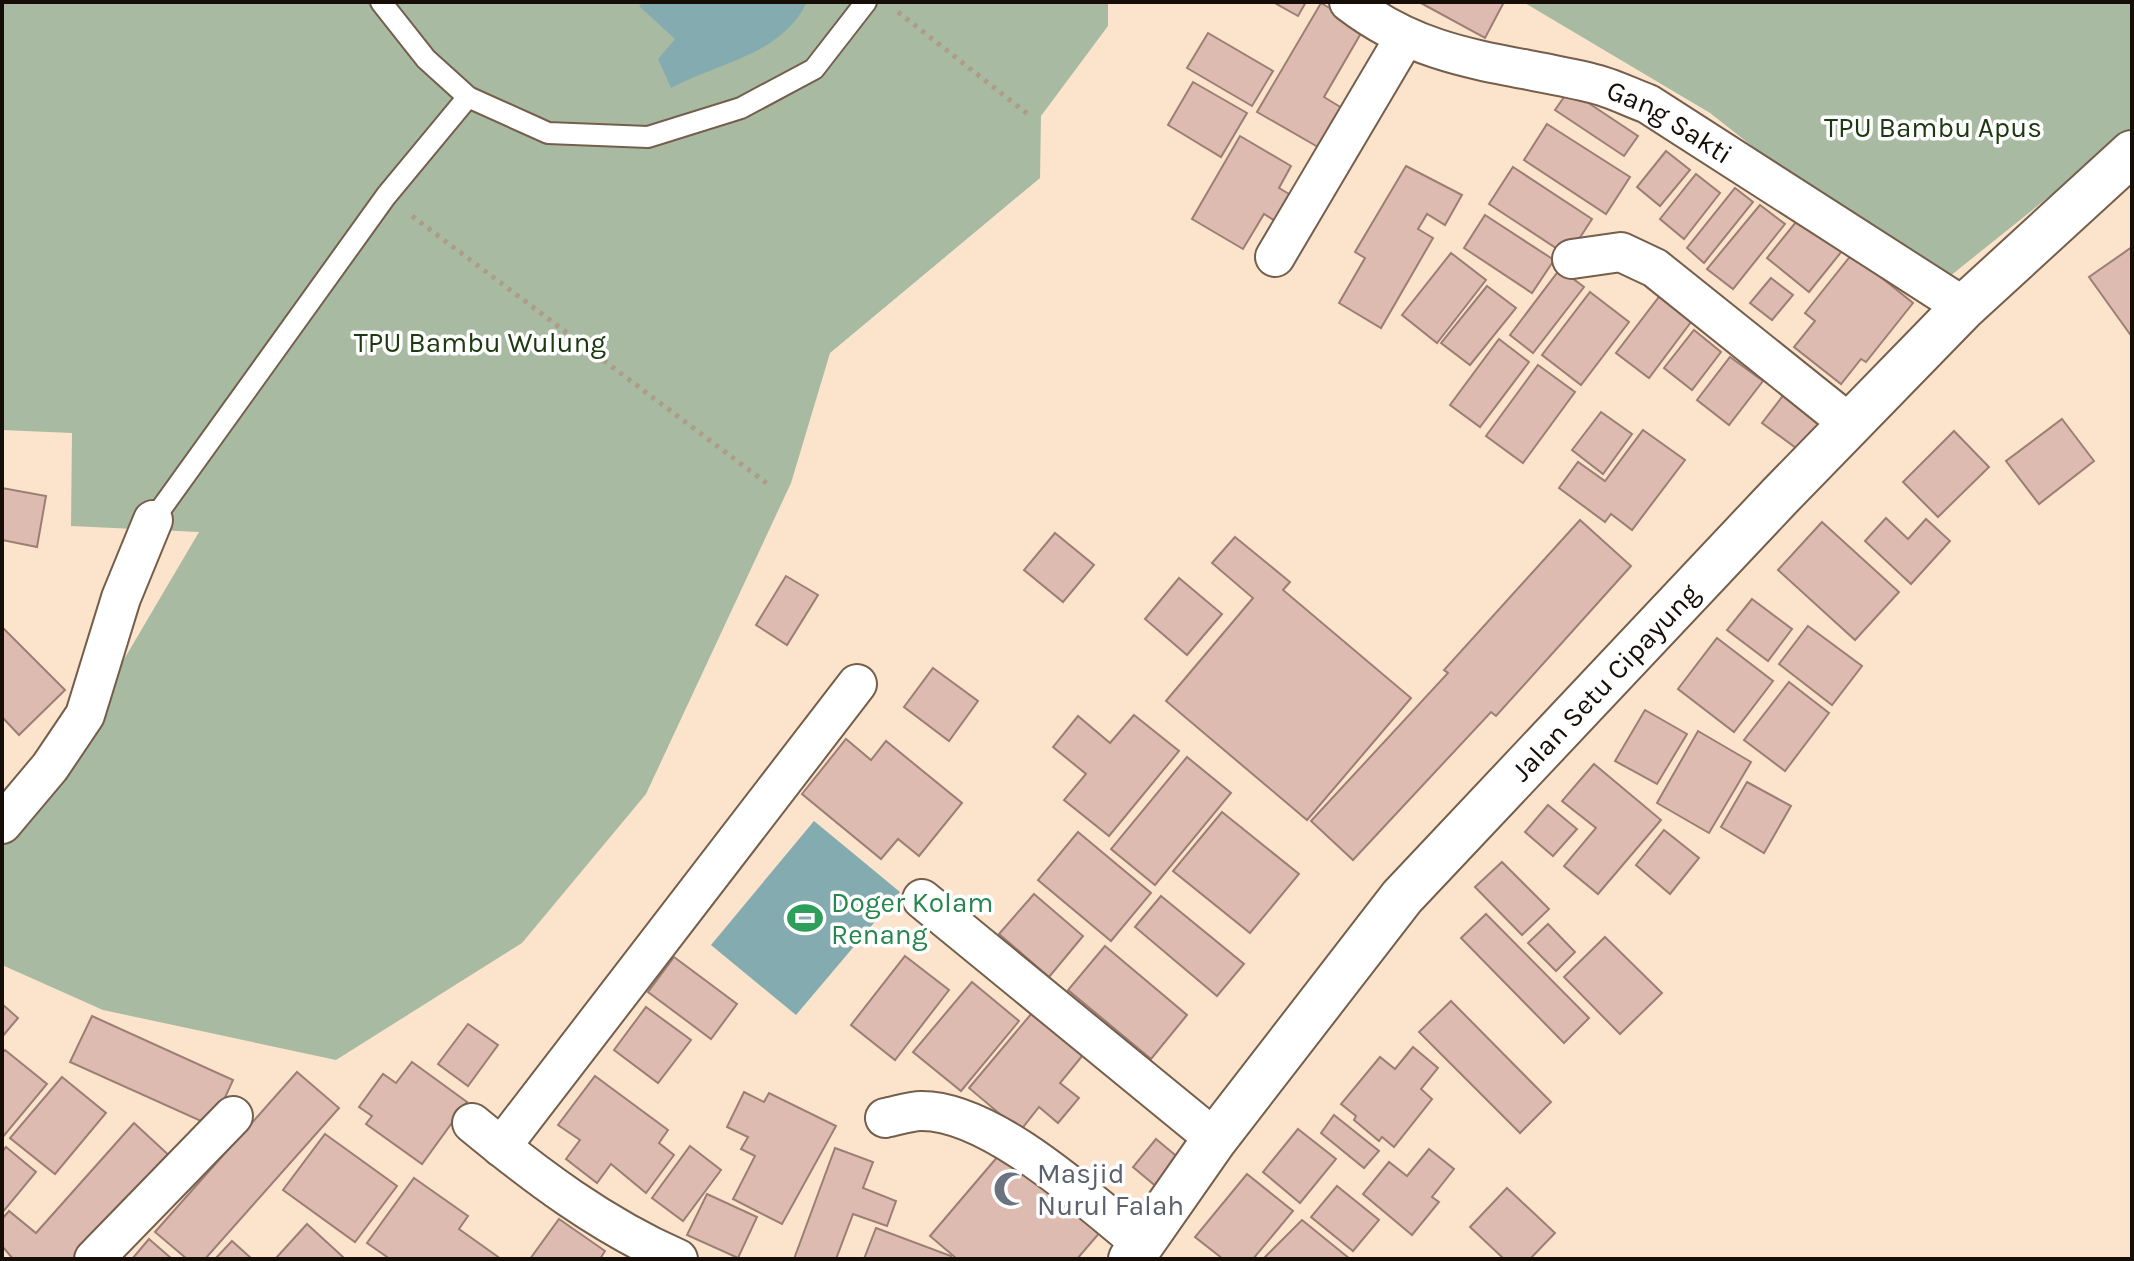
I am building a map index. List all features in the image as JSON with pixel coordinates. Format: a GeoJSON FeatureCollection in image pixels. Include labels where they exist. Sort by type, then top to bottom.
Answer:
{"type":"FeatureCollection","features":[{"type":"Feature","properties":{"kind":"street","name":"Gang Sakti"},"geometry":{"type":"LineString","coordinates":[[1349,2],[1405,37],[1459,58],[1593,83],[1648,104],[1964,307]]}},
{"type":"Feature","properties":{"kind":"street"},"geometry":{"type":"LineString","coordinates":[[1275,257],[1405,37]]}},
{"type":"Feature","properties":{"kind":"street","name":"Jalan Setu Cipayung"},"geometry":{"type":"LineString","coordinates":[[1137,1252],[1215,1139],[1402,897],[1779,497],[1964,307],[2132,153]]}},
{"type":"Feature","properties":{"kind":"street"},"geometry":{"type":"LineString","coordinates":[[1572,259],[1621,252],[1655,268],[1851,425]]}},
{"type":"Feature","properties":{"kind":"street"},"geometry":{"type":"LineString","coordinates":[[2,824],[50,767],[85,715],[121,598],[153,520]]}},
{"type":"Feature","properties":{"kind":"street"},"geometry":{"type":"LineString","coordinates":[[501,1147],[857,684]]}},
{"type":"Feature","properties":{"kind":"street"},"geometry":{"type":"LineString","coordinates":[[922,899],[1215,1139]]}},
{"type":"Feature","properties":{"kind":"street"},"geometry":{"type":"LineString","coordinates":[[885,1118],[922,1111],[949,1116],[1020,1147],[1137,1252]]}},
{"type":"Feature","properties":{"kind":"street"},"geometry":{"type":"LineString","coordinates":[[94,1259],[233,1116]]}},
{"type":"Feature","properties":{"kind":"street"},"geometry":{"type":"LineString","coordinates":[[472,1123],[591,1214],[678,1259]]}},
{"type":"Feature","properties":{"kind":"lane"},"geometry":{"type":"LineString","coordinates":[[381,2],[426,59],[468,97],[548,133],[648,137],[741,108],[814,69],[866,2]]}},
{"type":"Feature","properties":{"kind":"lane"},"geometry":{"type":"LineString","coordinates":[[153,520],[386,196],[468,97]]}},
{"type":"Feature","properties":{"kind":"path"},"geometry":{"type":"LineString","coordinates":[[897,11],[1029,115]]}},
{"type":"Feature","properties":{"kind":"path"},"geometry":{"type":"LineString","coordinates":[[386,196],[769,485]]}},
{"type":"Feature","properties":{"kind":"green space","name":"TPU Bambu Wulung"},"geometry":{"type":"Polygon","coordinates":[[[2,2],[1108,2],[1108,26],[1041,116],[1040,178],[830,353],[791,483],[646,794],[522,943],[336,1060],[103,1010],[2,965],[2,830],[80,734],[199,532],[71,526],[72,433],[2,430],[2,2]]]}},
{"type":"Feature","properties":{"kind":"green space","name":"TPU Bambu Apus"},"geometry":{"type":"Polygon","coordinates":[[[1523,2],[2132,2],[2132,130],[1934,289],[1710,113],[1523,2]]]}},
{"type":"Feature","properties":{"kind":"water"},"geometry":{"type":"Polygon","coordinates":[[[643,2],[807,2],[796,20],[765,46],[671,88],[658,59],[675,39],[639,6],[643,2]]]}},
{"type":"Feature","properties":{"kind":"water","name":"Doger Kolam Renang"},"geometry":{"type":"Polygon","coordinates":[[[814,821],[900,892],[796,1015],[711,945],[814,821]]]}},
{"type":"Feature","properties":{"kind":"building"},"geometry":{"type":"Polygon","coordinates":[[[1273,2],[1306,2],[1298,16],[1273,2]]]}},
{"type":"Feature","properties":{"kind":"building"},"geometry":{"type":"Polygon","coordinates":[[[1419,2],[1504,2],[1485,38],[1419,2]]]}},
{"type":"Feature","properties":{"kind":"building"},"geometry":{"type":"Polygon","coordinates":[[[1321,3],[1364,28],[1324,97],[1342,108],[1318,147],[1257,112],[1321,3]]]}},
{"type":"Feature","properties":{"kind":"building"},"geometry":{"type":"Polygon","coordinates":[[[1208,33],[1273,71],[1252,106],[1187,68],[1208,33]]]}},
{"type":"Feature","properties":{"kind":"building"},"geometry":{"type":"Polygon","coordinates":[[[1193,82],[1247,113],[1221,157],[1168,125],[1193,82]]]}},
{"type":"Feature","properties":{"kind":"building"},"geometry":{"type":"Polygon","coordinates":[[[1569,90],[1638,136],[1624,156],[1555,110],[1569,90]]]}},
{"type":"Feature","properties":{"kind":"building"},"geometry":{"type":"Polygon","coordinates":[[[1547,124],[1630,177],[1606,214],[1524,160],[1547,124]]]}},
{"type":"Feature","properties":{"kind":"building"},"geometry":{"type":"Polygon","coordinates":[[[1240,136],[1291,166],[1279,188],[1301,201],[1285,227],[1264,214],[1243,249],[1192,219],[1240,136]]]}},
{"type":"Feature","properties":{"kind":"building"},"geometry":{"type":"Polygon","coordinates":[[[1666,151],[1690,170],[1660,206],[1637,187],[1666,151]]]}},
{"type":"Feature","properties":{"kind":"building"},"geometry":{"type":"Polygon","coordinates":[[[1406,166],[1462,195],[1445,225],[1427,214],[1418,229],[1433,238],[1381,328],[1339,303],[1365,258],[1355,252],[1406,166]]]}},
{"type":"Feature","properties":{"kind":"building"},"geometry":{"type":"Polygon","coordinates":[[[1513,167],[1592,219],[1568,256],[1489,204],[1513,167]]]}},
{"type":"Feature","properties":{"kind":"building"},"geometry":{"type":"Polygon","coordinates":[[[1696,174],[1720,193],[1684,239],[1660,219],[1696,174]]]}},
{"type":"Feature","properties":{"kind":"building"},"geometry":{"type":"Polygon","coordinates":[[[1735,188],[1753,202],[1704,263],[1687,248],[1735,188]]]}},
{"type":"Feature","properties":{"kind":"building"},"geometry":{"type":"Polygon","coordinates":[[[1760,205],[1785,224],[1733,289],[1707,269],[1760,205]]]}},
{"type":"Feature","properties":{"kind":"building"},"geometry":{"type":"Polygon","coordinates":[[[1485,215],[1554,260],[1532,293],[1464,248],[1485,215]]]}},
{"type":"Feature","properties":{"kind":"building"},"geometry":{"type":"Polygon","coordinates":[[[1800,217],[1842,251],[1809,292],[1767,258],[1800,217]]]}},
{"type":"Feature","properties":{"kind":"building"},"geometry":{"type":"Polygon","coordinates":[[[2132,247],[2132,337],[2089,277],[2132,247]]]}},
{"type":"Feature","properties":{"kind":"building"},"geometry":{"type":"Polygon","coordinates":[[[1451,253],[1486,280],[1437,343],[1402,315],[1451,253]]]}},
{"type":"Feature","properties":{"kind":"building"},"geometry":{"type":"Polygon","coordinates":[[[1852,254],[1913,303],[1866,362],[1861,359],[1841,384],[1794,347],[1815,321],[1805,313],[1852,254]]]}},
{"type":"Feature","properties":{"kind":"building"},"geometry":{"type":"Polygon","coordinates":[[[1560,269],[1584,287],[1533,353],[1510,335],[1560,269]]]}},
{"type":"Feature","properties":{"kind":"building"},"geometry":{"type":"Polygon","coordinates":[[[1771,278],[1793,295],[1772,320],[1750,303],[1771,278]]]}},
{"type":"Feature","properties":{"kind":"building"},"geometry":{"type":"Polygon","coordinates":[[[1487,286],[1516,308],[1470,365],[1441,343],[1487,286]]]}},
{"type":"Feature","properties":{"kind":"building"},"geometry":{"type":"Polygon","coordinates":[[[1590,292],[1629,322],[1581,385],[1542,355],[1590,292]]]}},
{"type":"Feature","properties":{"kind":"building"},"geometry":{"type":"Polygon","coordinates":[[[1662,293],[1694,318],[1649,378],[1616,353],[1662,293]]]}},
{"type":"Feature","properties":{"kind":"building"},"geometry":{"type":"Polygon","coordinates":[[[1694,330],[1721,352],[1692,390],[1664,368],[1694,330]]]}},
{"type":"Feature","properties":{"kind":"building"},"geometry":{"type":"Polygon","coordinates":[[[1499,339],[1529,362],[1480,427],[1450,405],[1499,339]]]}},
{"type":"Feature","properties":{"kind":"building"},"geometry":{"type":"Polygon","coordinates":[[[1730,357],[1763,381],[1729,425],[1697,400],[1730,357]]]}},
{"type":"Feature","properties":{"kind":"building"},"geometry":{"type":"Polygon","coordinates":[[[1538,365],[1575,392],[1523,463],[1486,436],[1538,365]]]}},
{"type":"Feature","properties":{"kind":"building"},"geometry":{"type":"Polygon","coordinates":[[[1792,384],[1836,416],[1807,456],[1762,423],[1792,384]]]}},
{"type":"Feature","properties":{"kind":"building"},"geometry":{"type":"Polygon","coordinates":[[[1601,412],[1632,434],[1603,474],[1572,450],[1601,412]]]}},
{"type":"Feature","properties":{"kind":"building"},"geometry":{"type":"Polygon","coordinates":[[[2062,419],[2094,461],[2039,504],[2006,461],[2062,419]]]}},
{"type":"Feature","properties":{"kind":"building"},"geometry":{"type":"Polygon","coordinates":[[[1643,430],[1685,460],[1632,530],[1611,514],[1605,522],[1559,488],[1578,462],[1605,481],[1643,430]]]}},
{"type":"Feature","properties":{"kind":"building"},"geometry":{"type":"Polygon","coordinates":[[[1954,431],[1989,467],[1938,517],[1903,482],[1954,431]]]}},
{"type":"Feature","properties":{"kind":"building"},"geometry":{"type":"Polygon","coordinates":[[[2,488],[46,496],[37,547],[2,540],[2,488]]]}},
{"type":"Feature","properties":{"kind":"building"},"geometry":{"type":"Polygon","coordinates":[[[1886,518],[1908,539],[1926,519],[1950,541],[1911,584],[1865,541],[1886,518]]]}},
{"type":"Feature","properties":{"kind":"building"},"geometry":{"type":"Polygon","coordinates":[[[1580,520],[1631,566],[1496,716],[1491,712],[1353,860],[1311,821],[1448,673],[1444,670],[1580,520]]]}},
{"type":"Feature","properties":{"kind":"building"},"geometry":{"type":"Polygon","coordinates":[[[1822,522],[1899,592],[1855,640],[1778,570],[1822,522]]]}},
{"type":"Feature","properties":{"kind":"building"},"geometry":{"type":"Polygon","coordinates":[[[1055,533],[1094,565],[1063,602],[1024,570],[1055,533]]]}},
{"type":"Feature","properties":{"kind":"building"},"geometry":{"type":"Polygon","coordinates":[[[1235,537],[1290,582],[1283,590],[1411,698],[1307,820],[1166,701],[1253,598],[1212,563],[1235,537]]]}},
{"type":"Feature","properties":{"kind":"building"},"geometry":{"type":"Polygon","coordinates":[[[786,576],[818,595],[787,645],[756,625],[786,576]]]}},
{"type":"Feature","properties":{"kind":"building"},"geometry":{"type":"Polygon","coordinates":[[[1179,578],[1222,614],[1187,655],[1145,619],[1179,578]]]}},
{"type":"Feature","properties":{"kind":"building"},"geometry":{"type":"Polygon","coordinates":[[[1752,599],[1792,629],[1768,661],[1727,630],[1752,599]]]}},
{"type":"Feature","properties":{"kind":"building"},"geometry":{"type":"Polygon","coordinates":[[[1808,626],[1862,666],[1832,705],[1779,664],[1808,626]]]}},
{"type":"Feature","properties":{"kind":"building"},"geometry":{"type":"Polygon","coordinates":[[[2,627],[65,690],[19,735],[2,717],[2,627]]]}},
{"type":"Feature","properties":{"kind":"building"},"geometry":{"type":"Polygon","coordinates":[[[1717,638],[1773,681],[1734,732],[1678,689],[1717,638]]]}},
{"type":"Feature","properties":{"kind":"building"},"geometry":{"type":"Polygon","coordinates":[[[933,668],[978,701],[949,741],[904,707],[933,668]]]}},
{"type":"Feature","properties":{"kind":"building"},"geometry":{"type":"Polygon","coordinates":[[[1789,682],[1829,713],[1785,771],[1744,740],[1789,682]]]}},
{"type":"Feature","properties":{"kind":"building"},"geometry":{"type":"Polygon","coordinates":[[[1645,710],[1687,734],[1657,784],[1615,761],[1645,710]]]}},
{"type":"Feature","properties":{"kind":"building"},"geometry":{"type":"Polygon","coordinates":[[[1134,715],[1179,751],[1109,836],[1064,800],[1086,774],[1053,747],[1078,716],[1110,743],[1134,715]]]}},
{"type":"Feature","properties":{"kind":"building"},"geometry":{"type":"Polygon","coordinates":[[[1698,731],[1751,762],[1709,833],[1657,803],[1698,731]]]}},
{"type":"Feature","properties":{"kind":"building"},"geometry":{"type":"Polygon","coordinates":[[[846,739],[871,760],[886,741],[962,803],[919,856],[898,839],[881,859],[802,794],[846,739]]]}},
{"type":"Feature","properties":{"kind":"building"},"geometry":{"type":"Polygon","coordinates":[[[1187,757],[1231,793],[1155,885],[1111,849],[1187,757]]]}},
{"type":"Feature","properties":{"kind":"building"},"geometry":{"type":"Polygon","coordinates":[[[1594,764],[1661,820],[1598,894],[1564,866],[1596,828],[1562,801],[1594,764]]]}},
{"type":"Feature","properties":{"kind":"building"},"geometry":{"type":"Polygon","coordinates":[[[1747,782],[1791,806],[1764,853],[1721,827],[1747,782]]]}},
{"type":"Feature","properties":{"kind":"building"},"geometry":{"type":"Polygon","coordinates":[[[1548,805],[1577,829],[1553,856],[1525,832],[1548,805]]]}},
{"type":"Feature","properties":{"kind":"building"},"geometry":{"type":"Polygon","coordinates":[[[1222,812],[1299,874],[1250,933],[1173,871],[1222,812]]]}},
{"type":"Feature","properties":{"kind":"building"},"geometry":{"type":"Polygon","coordinates":[[[1664,830],[1699,858],[1670,894],[1636,865],[1664,830]]]}},
{"type":"Feature","properties":{"kind":"building"},"geometry":{"type":"Polygon","coordinates":[[[1078,832],[1151,893],[1111,941],[1038,880],[1078,832]]]}},
{"type":"Feature","properties":{"kind":"building"},"geometry":{"type":"Polygon","coordinates":[[[1502,862],[1549,909],[1522,935],[1475,887],[1502,862]]]}},
{"type":"Feature","properties":{"kind":"building"},"geometry":{"type":"Polygon","coordinates":[[[1034,894],[1083,936],[1049,977],[999,934],[1034,894]]]}},
{"type":"Feature","properties":{"kind":"building"},"geometry":{"type":"Polygon","coordinates":[[[1161,896],[1244,964],[1217,996],[1135,927],[1161,896]]]}},
{"type":"Feature","properties":{"kind":"building"},"geometry":{"type":"Polygon","coordinates":[[[1486,914],[1589,1018],[1564,1043],[1461,938],[1486,914]]]}},
{"type":"Feature","properties":{"kind":"building"},"geometry":{"type":"Polygon","coordinates":[[[1548,924],[1575,952],[1556,971],[1528,943],[1548,924]]]}},
{"type":"Feature","properties":{"kind":"building"},"geometry":{"type":"Polygon","coordinates":[[[1605,937],[1662,993],[1620,1034],[1564,977],[1605,937]]]}},
{"type":"Feature","properties":{"kind":"building"},"geometry":{"type":"Polygon","coordinates":[[[1105,946],[1187,1015],[1151,1059],[1068,990],[1105,946]]]}},
{"type":"Feature","properties":{"kind":"building"},"geometry":{"type":"Polygon","coordinates":[[[905,956],[949,990],[895,1060],[851,1025],[905,956]]]}},
{"type":"Feature","properties":{"kind":"building"},"geometry":{"type":"Polygon","coordinates":[[[674,957],[737,1004],[711,1039],[648,992],[674,957]]]}},
{"type":"Feature","properties":{"kind":"building"},"geometry":{"type":"Polygon","coordinates":[[[972,982],[1019,1021],[961,1091],[913,1052],[972,982]]]}},
{"type":"Feature","properties":{"kind":"building"},"geometry":{"type":"Polygon","coordinates":[[[1451,1001],[1551,1102],[1520,1133],[1419,1032],[1451,1001]]]}},
{"type":"Feature","properties":{"kind":"building"},"geometry":{"type":"Polygon","coordinates":[[[2,1004],[18,1018],[2,1037],[2,1004]]]}},
{"type":"Feature","properties":{"kind":"building"},"geometry":{"type":"Polygon","coordinates":[[[646,1007],[691,1040],[658,1083],[614,1050],[646,1007]]]}},
{"type":"Feature","properties":{"kind":"building"},"geometry":{"type":"Polygon","coordinates":[[[1037,1007],[1087,1050],[1060,1083],[1079,1098],[1058,1123],[1039,1107],[1020,1131],[969,1088],[1037,1007]]]}},
{"type":"Feature","properties":{"kind":"building"},"geometry":{"type":"Polygon","coordinates":[[[92,1016],[233,1080],[212,1126],[70,1062],[92,1016]]]}},
{"type":"Feature","properties":{"kind":"building"},"geometry":{"type":"Polygon","coordinates":[[[468,1024],[498,1045],[468,1086],[438,1064],[468,1024]]]}},
{"type":"Feature","properties":{"kind":"building"},"geometry":{"type":"Polygon","coordinates":[[[1413,1047],[1438,1068],[1421,1089],[1432,1099],[1394,1147],[1382,1137],[1379,1141],[1341,1104],[1380,1057],[1395,1069],[1413,1047]]]}},
{"type":"Feature","properties":{"kind":"building"},"geometry":{"type":"Polygon","coordinates":[[[5,1050],[47,1084],[2,1138],[2,1053],[5,1050]]]}},
{"type":"Feature","properties":{"kind":"building"},"geometry":{"type":"Polygon","coordinates":[[[412,1062],[467,1102],[422,1164],[366,1124],[372,1116],[359,1107],[383,1074],[396,1083],[412,1062]]]}},
{"type":"Feature","properties":{"kind":"building"},"geometry":{"type":"Polygon","coordinates":[[[297,1072],[339,1108],[205,1259],[187,1259],[155,1232],[297,1072]]]}},
{"type":"Feature","properties":{"kind":"building"},"geometry":{"type":"Polygon","coordinates":[[[595,1076],[668,1130],[659,1143],[674,1155],[646,1193],[611,1164],[597,1183],[566,1159],[580,1140],[558,1125],[595,1076]]]}},
{"type":"Feature","properties":{"kind":"building"},"geometry":{"type":"Polygon","coordinates":[[[62,1077],[106,1113],[55,1174],[10,1138],[62,1077]]]}},
{"type":"Feature","properties":{"kind":"building"},"geometry":{"type":"Polygon","coordinates":[[[744,1092],[764,1102],[769,1093],[836,1126],[782,1224],[733,1199],[755,1156],[741,1149],[748,1137],[727,1127],[744,1092]]]}},
{"type":"Feature","properties":{"kind":"building"},"geometry":{"type":"Polygon","coordinates":[[[1334,1115],[1379,1151],[1364,1168],[1321,1133],[1334,1115]]]}},
{"type":"Feature","properties":{"kind":"building"},"geometry":{"type":"Polygon","coordinates":[[[134,1123],[173,1159],[84,1259],[13,1259],[2,1246],[2,1219],[9,1211],[36,1233],[134,1123]]]}},
{"type":"Feature","properties":{"kind":"building"},"geometry":{"type":"Polygon","coordinates":[[[1298,1129],[1336,1159],[1300,1203],[1263,1172],[1298,1129]]]}},
{"type":"Feature","properties":{"kind":"building"},"geometry":{"type":"Polygon","coordinates":[[[325,1134],[397,1186],[355,1242],[283,1190],[325,1134]]]}},
{"type":"Feature","properties":{"kind":"building"},"geometry":{"type":"Polygon","coordinates":[[[1156,1139],[1187,1165],[1164,1193],[1133,1167],[1156,1139]]]}},
{"type":"Feature","properties":{"kind":"building"},"geometry":{"type":"Polygon","coordinates":[[[690,1146],[721,1170],[683,1221],[652,1198],[690,1146]]]}},
{"type":"Feature","properties":{"kind":"building"},"geometry":{"type":"Polygon","coordinates":[[[6,1147],[36,1172],[2,1213],[2,1152],[6,1147]]]}},
{"type":"Feature","properties":{"kind":"building"},"geometry":{"type":"Polygon","coordinates":[[[835,1148],[873,1162],[863,1188],[896,1201],[887,1226],[853,1214],[836,1259],[794,1259],[835,1148]]]}},
{"type":"Feature","properties":{"kind":"building","name":"Masjid Nurul Falah"},"geometry":{"type":"Polygon","coordinates":[[[1005,1148],[1101,1231],[1077,1259],[957,1259],[930,1236],[1005,1148]]]}},
{"type":"Feature","properties":{"kind":"building"},"geometry":{"type":"Polygon","coordinates":[[[1429,1149],[1454,1169],[1432,1197],[1439,1202],[1412,1235],[1363,1194],[1389,1162],[1407,1176],[1429,1149]]]}},
{"type":"Feature","properties":{"kind":"building"},"geometry":{"type":"Polygon","coordinates":[[[1247,1174],[1293,1211],[1253,1259],[1223,1259],[1195,1237],[1247,1174]]]}},
{"type":"Feature","properties":{"kind":"building"},"geometry":{"type":"Polygon","coordinates":[[[414,1178],[468,1216],[459,1229],[501,1259],[390,1259],[367,1243],[414,1178]]]}},
{"type":"Feature","properties":{"kind":"building"},"geometry":{"type":"Polygon","coordinates":[[[1337,1186],[1379,1220],[1353,1251],[1311,1217],[1337,1186]]]}},
{"type":"Feature","properties":{"kind":"building"},"geometry":{"type":"Polygon","coordinates":[[[1507,1188],[1555,1233],[1530,1259],[1504,1259],[1470,1227],[1507,1188]]]}},
{"type":"Feature","properties":{"kind":"building"},"geometry":{"type":"Polygon","coordinates":[[[707,1194],[757,1217],[738,1258],[687,1235],[707,1194]]]}},
{"type":"Feature","properties":{"kind":"building"},"geometry":{"type":"Polygon","coordinates":[[[559,1219],[605,1251],[600,1259],[530,1259],[559,1219]]]}},
{"type":"Feature","properties":{"kind":"building"},"geometry":{"type":"Polygon","coordinates":[[[1302,1220],[1350,1259],[1263,1259],[1302,1220]]]}},
{"type":"Feature","properties":{"kind":"building"},"geometry":{"type":"Polygon","coordinates":[[[307,1224],[343,1257],[342,1259],[276,1258],[307,1224]]]}},
{"type":"Feature","properties":{"kind":"building"},"geometry":{"type":"Polygon","coordinates":[[[876,1228],[951,1256],[950,1259],[864,1259],[876,1228]]]}},
{"type":"Feature","properties":{"kind":"building"},"geometry":{"type":"Polygon","coordinates":[[[149,1239],[172,1259],[132,1259],[149,1239]]]}},
{"type":"Feature","properties":{"kind":"building"},"geometry":{"type":"Polygon","coordinates":[[[232,1241],[252,1259],[215,1259],[232,1241]]]}},
{"type":"Feature","properties":{"kind":"place","name":"Doger Kolam Renang"},"geometry":{"type":"Point","coordinates":[805,918]}},
{"type":"Feature","properties":{"kind":"place","name":"Masjid Nurul Falah"},"geometry":{"type":"Point","coordinates":[1011,1189]}}]}
